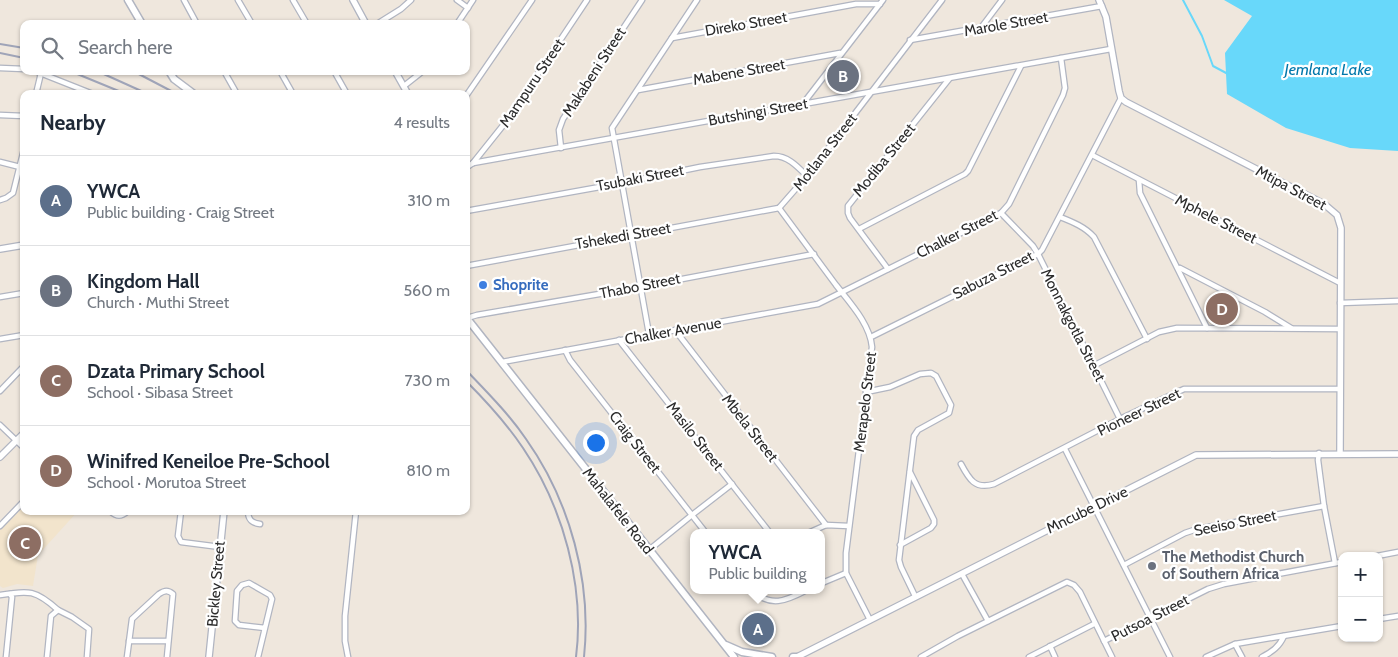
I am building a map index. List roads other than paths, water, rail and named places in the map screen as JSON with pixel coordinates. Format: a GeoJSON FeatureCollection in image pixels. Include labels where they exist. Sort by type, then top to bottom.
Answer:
{"type":"FeatureCollection","features":[{"type":"Feature","properties":{"kind":"main road"},"geometry":{"type":"LineString","coordinates":[[128,0],[140,20]]}},
{"type":"Feature","properties":{"kind":"main road"},"geometry":{"type":"LineString","coordinates":[[172,75],[189,90]]}},
{"type":"Feature","properties":{"kind":"main road","name":"Mahalafele Road"},"geometry":{"type":"LineString","coordinates":[[470,322],[734,657]]}},
{"type":"Feature","properties":{"kind":"main road"},"geometry":{"type":"LineString","coordinates":[[725,644],[728,657]]}},
{"type":"Feature","properties":{"kind":"main road"},"geometry":{"type":"LineString","coordinates":[[725,644],[742,652],[772,657]]}},
{"type":"Feature","properties":{"kind":"street"},"geometry":{"type":"LineString","coordinates":[[184,0],[195,20]]}},
{"type":"Feature","properties":{"kind":"street"},"geometry":{"type":"LineString","coordinates":[[238,0],[250,20]]}},
{"type":"Feature","properties":{"kind":"street"},"geometry":{"type":"LineString","coordinates":[[293,0],[305,20]]}},
{"type":"Feature","properties":{"kind":"street"},"geometry":{"type":"LineString","coordinates":[[353,0],[364,20]]}},
{"type":"Feature","properties":{"kind":"street"},"geometry":{"type":"LineString","coordinates":[[383,20],[401,9],[410,0]]}},
{"type":"Feature","properties":{"kind":"street"},"geometry":{"type":"LineString","coordinates":[[457,0],[468,8]]}},
{"type":"Feature","properties":{"kind":"street"},"geometry":{"type":"LineString","coordinates":[[460,20],[473,0]]}},
{"type":"Feature","properties":{"kind":"street"},"geometry":{"type":"LineString","coordinates":[[470,90],[532,0]]}},
{"type":"Feature","properties":{"kind":"street","name":"Mampuru Street"},"geometry":{"type":"LineString","coordinates":[[473,163],[506,124],[587,0]]}},
{"type":"Feature","properties":{"kind":"street","name":"Makabeni Street"},"geometry":{"type":"LineString","coordinates":[[562,148],[559,130],[564,119],[642,0]]}},
{"type":"Feature","properties":{"kind":"street"},"geometry":{"type":"LineString","coordinates":[[649,334],[612,126],[697,0]]}},
{"type":"Feature","properties":{"kind":"street","name":"Motlana Street"},"geometry":{"type":"LineString","coordinates":[[779,208],[807,176],[942,0]]}},
{"type":"Feature","properties":{"kind":"street"},"geometry":{"type":"LineString","coordinates":[[980,29],[1002,0]]}},
{"type":"Feature","properties":{"kind":"street"},"geometry":{"type":"LineString","coordinates":[[802,104],[881,2]]}},
{"type":"Feature","properties":{"kind":"street","name":"Direko Street"},"geometry":{"type":"LineString","coordinates":[[672,38],[856,4],[881,2]]}},
{"type":"Feature","properties":{"kind":"street"},"geometry":{"type":"LineString","coordinates":[[1100,3],[1121,98]]}},
{"type":"Feature","properties":{"kind":"street","name":"Marole Street"},"geometry":{"type":"LineString","coordinates":[[910,40],[980,29],[1100,3]]}},
{"type":"Feature","properties":{"kind":"street","name":"Butshingi Street"},"geometry":{"type":"LineString","coordinates":[[470,165],[473,163],[1111,50]]}},
{"type":"Feature","properties":{"kind":"street","name":"Mabene Street"},"geometry":{"type":"LineString","coordinates":[[638,90],[840,53]]}},
{"type":"Feature","properties":{"kind":"street","name":"Chalker Street"},"geometry":{"type":"LineString","coordinates":[[842,293],[1001,212],[1009,204],[1063,95],[1065,88],[1061,58]]}},
{"type":"Feature","properties":{"kind":"street"},"geometry":{"type":"LineString","coordinates":[[859,229],[962,177],[968,171],[1021,66]]}},
{"type":"Feature","properties":{"kind":"street"},"geometry":{"type":"LineString","coordinates":[[0,68],[20,69]]}},
{"type":"Feature","properties":{"kind":"street"},"geometry":{"type":"LineString","coordinates":[[37,90],[41,75]]}},
{"type":"Feature","properties":{"kind":"street"},"geometry":{"type":"LineString","coordinates":[[46,75],[83,90]]}},
{"type":"Feature","properties":{"kind":"street"},"geometry":{"type":"LineString","coordinates":[[226,75],[235,90]]}},
{"type":"Feature","properties":{"kind":"street"},"geometry":{"type":"LineString","coordinates":[[282,75],[291,90]]}},
{"type":"Feature","properties":{"kind":"street"},"geometry":{"type":"LineString","coordinates":[[336,75],[345,90]]}},
{"type":"Feature","properties":{"kind":"street"},"geometry":{"type":"LineString","coordinates":[[397,75],[406,90]]}},
{"type":"Feature","properties":{"kind":"street"},"geometry":{"type":"LineString","coordinates":[[404,86],[418,75]]}},
{"type":"Feature","properties":{"kind":"street","name":"Modiba Street"},"geometry":{"type":"LineString","coordinates":[[888,269],[848,213],[851,202],[949,79]]}},
{"type":"Feature","properties":{"kind":"street","name":"Sabuza Street"},"geometry":{"type":"LineString","coordinates":[[871,337],[1038,254],[1046,244],[1121,98]]}},
{"type":"Feature","properties":{"kind":"street","name":"Mtipa Street"},"geometry":{"type":"LineString","coordinates":[[1121,98],[1138,109],[1332,210],[1337,215],[1341,228],[1340,454]]}},
{"type":"Feature","properties":{"kind":"street"},"geometry":{"type":"LineString","coordinates":[[0,115],[20,116]]}},
{"type":"Feature","properties":{"kind":"street","name":"Mphele Street"},"geometry":{"type":"LineString","coordinates":[[1092,155],[1340,283]]}},
{"type":"Feature","properties":{"kind":"street","name":"Tsubaki Street"},"geometry":{"type":"LineString","coordinates":[[470,210],[700,167],[774,156],[782,156],[787,159],[807,176]]}},
{"type":"Feature","properties":{"kind":"street"},"geometry":{"type":"LineString","coordinates":[[0,162],[20,167]]}},
{"type":"Feature","properties":{"kind":"street"},"geometry":{"type":"LineString","coordinates":[[0,200],[13,193],[20,173]]}},
{"type":"Feature","properties":{"kind":"street"},"geometry":{"type":"LineString","coordinates":[[1139,180],[1140,193],[1207,328]]}},
{"type":"Feature","properties":{"kind":"street","name":"Tshekedi Street"},"geometry":{"type":"LineString","coordinates":[[470,265],[779,208]]}},
{"type":"Feature","properties":{"kind":"street","name":"Merapelo Street"},"geometry":{"type":"LineString","coordinates":[[779,208],[842,293],[871,337],[872,348],[846,553],[846,573],[870,620]]}},
{"type":"Feature","properties":{"kind":"street","name":"Monnakgotla Street"},"geometry":{"type":"LineString","coordinates":[[1001,212],[1033,246],[1038,254],[1120,419]]}},
{"type":"Feature","properties":{"kind":"street"},"geometry":{"type":"LineString","coordinates":[[1060,217],[1088,230],[1094,237],[1147,339]]}},
{"type":"Feature","properties":{"kind":"street"},"geometry":{"type":"LineString","coordinates":[[0,249],[20,246]]}},
{"type":"Feature","properties":{"kind":"street","name":"Thabo Street"},"geometry":{"type":"LineString","coordinates":[[470,317],[814,254]]}},
{"type":"Feature","properties":{"kind":"street"},"geometry":{"type":"LineString","coordinates":[[1178,267],[1265,312],[1291,328]]}},
{"type":"Feature","properties":{"kind":"street","name":"Chalker Avenue"},"geometry":{"type":"LineString","coordinates":[[502,362],[809,306],[842,293]]}},
{"type":"Feature","properties":{"kind":"street"},"geometry":{"type":"LineString","coordinates":[[0,297],[20,294]]}},
{"type":"Feature","properties":{"kind":"street"},"geometry":{"type":"LineString","coordinates":[[1340,302],[1398,301]]}},
{"type":"Feature","properties":{"kind":"street"},"geometry":{"type":"LineString","coordinates":[[1093,366],[1169,329],[1340,329]]}},
{"type":"Feature","properties":{"kind":"street","name":"Mbela Street"},"geometry":{"type":"LineString","coordinates":[[675,330],[826,525]]}},
{"type":"Feature","properties":{"kind":"street"},"geometry":{"type":"LineString","coordinates":[[0,339],[20,336]]}},
{"type":"Feature","properties":{"kind":"street","name":"Masilo Street"},"geometry":{"type":"LineString","coordinates":[[619,340],[767,529]]}},
{"type":"Feature","properties":{"kind":"street","name":"Craig Street"},"geometry":{"type":"LineString","coordinates":[[565,350],[570,360],[703,529]]}},
{"type":"Feature","properties":{"kind":"street"},"geometry":{"type":"LineString","coordinates":[[0,390],[20,370]]}},
{"type":"Feature","properties":{"kind":"street"},"geometry":{"type":"LineString","coordinates":[[866,392],[890,387],[920,374],[930,372],[936,376],[950,401],[951,410],[949,413],[915,433],[899,560],[915,596]]}},
{"type":"Feature","properties":{"kind":"street","name":"Pioneer Street"},"geometry":{"type":"LineString","coordinates":[[962,464],[974,483],[985,487],[994,484],[1120,419],[1184,389],[1340,389]]}},
{"type":"Feature","properties":{"kind":"street"},"geometry":{"type":"LineString","coordinates":[[0,425],[20,444]]}},
{"type":"Feature","properties":{"kind":"street"},"geometry":{"type":"LineString","coordinates":[[0,457],[20,436]]}},
{"type":"Feature","properties":{"kind":"street"},"geometry":{"type":"LineString","coordinates":[[1065,448],[1170,657]]}},
{"type":"Feature","properties":{"kind":"street"},"geometry":{"type":"LineString","coordinates":[[1319,453],[1318,460],[1324,506],[1335,563]]}},
{"type":"Feature","properties":{"kind":"street","name":"Mncube Drive"},"geometry":{"type":"LineString","coordinates":[[797,657],[1196,455],[1398,454]]}},
{"type":"Feature","properties":{"kind":"street"},"geometry":{"type":"LineString","coordinates":[[900,545],[931,528],[934,524],[934,520],[910,472]]}},
{"type":"Feature","properties":{"kind":"street"},"geometry":{"type":"LineString","coordinates":[[649,550],[732,484]]}},
{"type":"Feature","properties":{"kind":"street"},"geometry":{"type":"LineString","coordinates":[[0,526],[20,506]]}},
{"type":"Feature","properties":{"kind":"street","name":"Seeiso Street"},"geometry":{"type":"LineString","coordinates":[[1124,565],[1197,528],[1324,506]]}},
{"type":"Feature","properties":{"kind":"street"},"geometry":{"type":"LineString","coordinates":[[181,515],[178,536],[181,542],[184,544],[220,547]]}},
{"type":"Feature","properties":{"kind":"street","name":"Bickley Street"},"geometry":{"type":"LineString","coordinates":[[209,657],[224,515]]}},
{"type":"Feature","properties":{"kind":"street"},"geometry":{"type":"LineString","coordinates":[[248,515],[251,522],[260,524]]}},
{"type":"Feature","properties":{"kind":"street"},"geometry":{"type":"LineString","coordinates":[[348,657],[344,641],[345,616],[356,515]]}},
{"type":"Feature","properties":{"kind":"street"},"geometry":{"type":"LineString","coordinates":[[817,529],[826,525],[849,526]]}},
{"type":"Feature","properties":{"kind":"street"},"geometry":{"type":"LineString","coordinates":[[1383,555],[1398,552]]}},
{"type":"Feature","properties":{"kind":"street","name":"Putsoa Street"},"geometry":{"type":"LineString","coordinates":[[1104,641],[1208,589],[1224,584],[1338,563]]}},
{"type":"Feature","properties":{"kind":"street"},"geometry":{"type":"LineString","coordinates":[[825,582],[846,573]]}},
{"type":"Feature","properties":{"kind":"street"},"geometry":{"type":"LineString","coordinates":[[962,574],[988,621]]}},
{"type":"Feature","properties":{"kind":"street"},"geometry":{"type":"LineString","coordinates":[[921,657],[926,652],[1067,582],[1076,586],[1112,657]]}},
{"type":"Feature","properties":{"kind":"street"},"geometry":{"type":"LineString","coordinates":[[258,657],[272,601],[272,597],[249,583],[242,585],[237,591],[235,621],[239,625],[265,628]]}},
{"type":"Feature","properties":{"kind":"street"},"geometry":{"type":"LineString","coordinates":[[127,657],[130,623],[134,615],[164,591],[168,591],[173,594],[167,657]]}},
{"type":"Feature","properties":{"kind":"street"},"geometry":{"type":"LineString","coordinates":[[0,594],[31,592],[39,595],[58,610],[89,629],[87,657]]}},
{"type":"Feature","properties":{"kind":"street"},"geometry":{"type":"LineString","coordinates":[[6,657],[12,597],[10,594]]}},
{"type":"Feature","properties":{"kind":"street"},"geometry":{"type":"LineString","coordinates":[[757,594],[764,600],[771,602],[797,594]]}},
{"type":"Feature","properties":{"kind":"street"},"geometry":{"type":"LineString","coordinates":[[47,657],[51,616],[58,610]]}},
{"type":"Feature","properties":{"kind":"street"},"geometry":{"type":"LineString","coordinates":[[1383,618],[1398,616]]}},
{"type":"Feature","properties":{"kind":"street"},"geometry":{"type":"LineString","coordinates":[[1029,657],[1094,624]]}},
{"type":"Feature","properties":{"kind":"street"},"geometry":{"type":"LineString","coordinates":[[1206,657],[1236,644],[1338,627]]}},
{"type":"Feature","properties":{"kind":"street"},"geometry":{"type":"LineString","coordinates":[[1262,657],[1280,645],[1284,636]]}},
{"type":"Feature","properties":{"kind":"street"},"geometry":{"type":"LineString","coordinates":[[129,641],[168,641]]}},
{"type":"Feature","properties":{"kind":"street"},"geometry":{"type":"LineString","coordinates":[[1236,644],[1242,657]]}},
{"type":"Feature","properties":{"kind":"street"},"geometry":{"type":"LineString","coordinates":[[1050,646],[1055,657]]}},
{"type":"Feature","properties":{"kind":"water","name":"Jemlana Lake"},"geometry":{"type":"Polygon","coordinates":[[[1224,0],[1398,0],[1398,151],[1350,148],[1286,128],[1227,94],[1225,53],[1252,16],[1224,0]]]}},
{"type":"Feature","properties":{"kind":"waterway"},"geometry":{"type":"LineString","coordinates":[[1183,0],[1202,36],[1213,66],[1228,74]]}},
{"type":"Feature","properties":{"kind":"railway"},"geometry":{"type":"LineString","coordinates":[[0,44],[20,47]]}},
{"type":"Feature","properties":{"kind":"railway"},"geometry":{"type":"LineString","coordinates":[[0,53],[20,57]]}},
{"type":"Feature","properties":{"kind":"railway"},"geometry":{"type":"LineString","coordinates":[[80,75],[116,90]]}},
{"type":"Feature","properties":{"kind":"railway"},"geometry":{"type":"LineString","coordinates":[[106,75],[139,90]]}},
{"type":"Feature","properties":{"kind":"railway"},"geometry":{"type":"LineString","coordinates":[[141,75],[169,90]]}},
{"type":"Feature","properties":{"kind":"railway"},"geometry":{"type":"LineString","coordinates":[[470,374],[505,412],[526,439],[555,489],[566,515],[581,571],[586,629],[584,657]]}},
{"type":"Feature","properties":{"kind":"railway"},"geometry":{"type":"LineString","coordinates":[[470,385],[496,413],[523,448],[537,471],[560,521],[574,575],[578,630],[576,657]]}},
{"type":"Feature","properties":{"kind":"place","name":"Kingdom Hall"},"geometry":{"type":"Point","coordinates":[843,76]}},
{"type":"Feature","properties":{"kind":"place","name":"Shoprite"},"geometry":{"type":"Point","coordinates":[483,285]}},
{"type":"Feature","properties":{"kind":"place","name":"Winifred Keneiloe Pre-School"},"geometry":{"type":"Point","coordinates":[1222,309]}},
{"type":"Feature","properties":{"kind":"place","name":"Dzata Primary School"},"geometry":{"type":"Point","coordinates":[25,543]}},
{"type":"Feature","properties":{"kind":"place","name":"The Methodist Church of Southern Africa"},"geometry":{"type":"Point","coordinates":[1152,566]}},
{"type":"Feature","properties":{"kind":"place","name":"YWCA"},"geometry":{"type":"Point","coordinates":[758,629]}}]}
